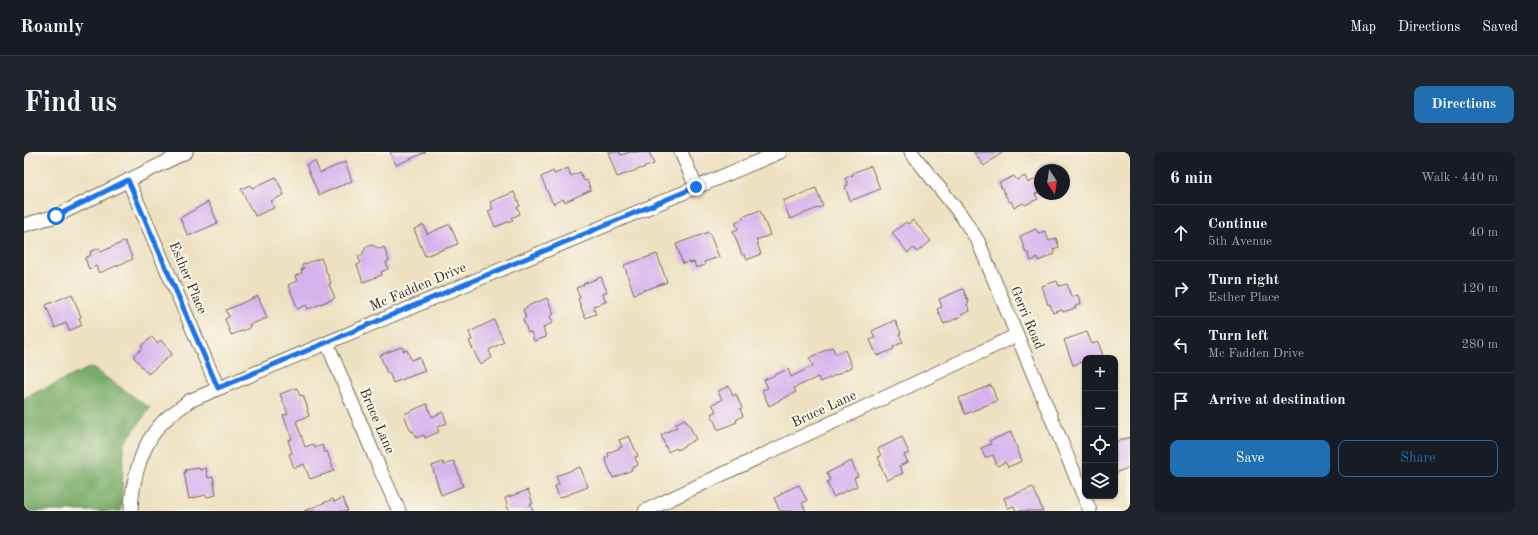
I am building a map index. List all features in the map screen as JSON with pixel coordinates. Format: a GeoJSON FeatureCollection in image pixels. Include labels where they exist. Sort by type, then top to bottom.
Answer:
{"type":"FeatureCollection","features":[{"type":"Feature","properties":{"kind":"street"},"geometry":{"type":"LineString","coordinates":[[24,225],[56,216],[186,152]]}},
{"type":"Feature","properties":{"kind":"street"},"geometry":{"type":"LineString","coordinates":[[681,152],[696,187]]}},
{"type":"Feature","properties":{"kind":"street","name":"Mc Fadden Drive"},"geometry":{"type":"LineString","coordinates":[[131,511],[135,477],[146,445],[166,419],[189,401],[780,152]]}},
{"type":"Feature","properties":{"kind":"street","name":"Gerri Road"},"geometry":{"type":"LineString","coordinates":[[910,152],[961,215],[978,241],[1090,511]]}},
{"type":"Feature","properties":{"kind":"street","name":"Esther Place"},"geometry":{"type":"LineString","coordinates":[[128,180],[218,388]]}},
{"type":"Feature","properties":{"kind":"street","name":"Bruce Lane"},"geometry":{"type":"LineString","coordinates":[[645,511],[1017,335]]}},
{"type":"Feature","properties":{"kind":"street","name":"Bruce Lane"},"geometry":{"type":"LineString","coordinates":[[327,343],[399,511]]}},
{"type":"Feature","properties":{"kind":"green space"},"geometry":{"type":"Polygon","coordinates":[[[91,367],[150,408],[124,444],[121,511],[24,511],[24,398],[91,367]]]}},
{"type":"Feature","properties":{"kind":"building"},"geometry":{"type":"Polygon","coordinates":[[[390,152],[426,152],[396,165],[390,152]]]}},
{"type":"Feature","properties":{"kind":"building"},"geometry":{"type":"Polygon","coordinates":[[[608,152],[620,152],[621,155],[630,152],[649,152],[654,164],[617,177],[608,152]]]}},
{"type":"Feature","properties":{"kind":"building"},"geometry":{"type":"Polygon","coordinates":[[[974,152],[1003,152],[984,166],[974,152]]]}},
{"type":"Feature","properties":{"kind":"building"},"geometry":{"type":"Polygon","coordinates":[[[315,161],[320,173],[345,162],[352,181],[319,195],[306,165],[315,161]]]}},
{"type":"Feature","properties":{"kind":"building"},"geometry":{"type":"Polygon","coordinates":[[[871,166],[880,189],[850,201],[845,186],[848,185],[845,178],[853,175],[852,173],[871,166]]]}},
{"type":"Feature","properties":{"kind":"building"},"geometry":{"type":"Polygon","coordinates":[[[568,168],[571,176],[580,172],[584,181],[587,180],[591,190],[565,202],[563,199],[553,204],[541,177],[553,171],[554,174],[568,168]]]}},
{"type":"Feature","properties":{"kind":"building"},"geometry":{"type":"Polygon","coordinates":[[[1014,176],[1017,180],[1025,176],[1028,183],[1034,180],[1034,200],[1036,200],[1025,205],[1023,203],[1014,208],[1011,201],[1009,202],[999,183],[1014,176]]]}},
{"type":"Feature","properties":{"kind":"building"},"geometry":{"type":"Polygon","coordinates":[[[276,177],[284,195],[271,201],[274,208],[255,216],[241,189],[250,185],[252,188],[276,177]]]}},
{"type":"Feature","properties":{"kind":"building"},"geometry":{"type":"Polygon","coordinates":[[[816,188],[823,206],[790,219],[783,201],[816,188]]]}},
{"type":"Feature","properties":{"kind":"building"},"geometry":{"type":"Polygon","coordinates":[[[514,192],[520,206],[517,207],[520,214],[511,218],[513,220],[495,227],[488,211],[493,209],[490,202],[514,192]]]}},
{"type":"Feature","properties":{"kind":"building"},"geometry":{"type":"Polygon","coordinates":[[[208,202],[218,223],[188,236],[180,218],[208,202]]]}},
{"type":"Feature","properties":{"kind":"building"},"geometry":{"type":"Polygon","coordinates":[[[760,210],[770,235],[756,240],[761,254],[747,260],[745,255],[742,255],[733,231],[738,229],[735,222],[743,219],[742,217],[760,210]]]}},
{"type":"Feature","properties":{"kind":"building"},"geometry":{"type":"Polygon","coordinates":[[[913,220],[931,241],[917,252],[914,248],[908,253],[892,233],[906,222],[908,224],[913,220]]]}},
{"type":"Feature","properties":{"kind":"building"},"geometry":{"type":"Polygon","coordinates":[[[450,224],[458,244],[425,256],[414,229],[424,225],[427,234],[450,224]]]}},
{"type":"Feature","properties":{"kind":"building"},"geometry":{"type":"Polygon","coordinates":[[[1036,229],[1038,233],[1045,231],[1049,241],[1056,238],[1059,247],[1053,249],[1055,254],[1038,261],[1038,258],[1031,261],[1028,253],[1026,253],[1020,236],[1036,229]]]}},
{"type":"Feature","properties":{"kind":"building"},"geometry":{"type":"Polygon","coordinates":[[[709,232],[719,257],[704,262],[705,265],[696,268],[694,262],[690,263],[690,261],[683,264],[676,244],[709,232]]]}},
{"type":"Feature","properties":{"kind":"building"},"geometry":{"type":"Polygon","coordinates":[[[125,241],[133,259],[99,273],[96,266],[89,269],[85,258],[91,255],[90,252],[99,248],[101,252],[125,241]]]}},
{"type":"Feature","properties":{"kind":"building"},"geometry":{"type":"Polygon","coordinates":[[[372,245],[380,249],[384,247],[389,261],[386,262],[388,269],[381,272],[382,275],[363,282],[357,265],[361,263],[358,256],[362,255],[366,247],[372,245]]]}},
{"type":"Feature","properties":{"kind":"building"},"geometry":{"type":"Polygon","coordinates":[[[657,254],[667,282],[634,294],[624,265],[657,254]]]}},
{"type":"Feature","properties":{"kind":"building"},"geometry":{"type":"Polygon","coordinates":[[[321,258],[335,298],[308,309],[306,305],[298,309],[288,285],[297,281],[295,276],[302,273],[301,270],[304,269],[302,265],[321,258]]]}},
{"type":"Feature","properties":{"kind":"building"},"geometry":{"type":"Polygon","coordinates":[[[601,277],[607,292],[603,294],[606,302],[593,306],[596,314],[585,318],[578,299],[580,298],[576,288],[601,277]]]}},
{"type":"Feature","properties":{"kind":"building"},"geometry":{"type":"Polygon","coordinates":[[[1057,281],[1059,286],[1067,284],[1071,297],[1078,295],[1081,304],[1075,306],[1076,308],[1053,313],[1050,304],[1048,305],[1042,286],[1057,281]]]}},
{"type":"Feature","properties":{"kind":"building"},"geometry":{"type":"Polygon","coordinates":[[[963,289],[969,303],[967,304],[970,311],[944,324],[937,309],[942,307],[939,299],[963,289]]]}},
{"type":"Feature","properties":{"kind":"building"},"geometry":{"type":"Polygon","coordinates":[[[72,294],[81,317],[79,318],[82,325],[69,331],[66,323],[55,328],[46,305],[72,294]]]}},
{"type":"Feature","properties":{"kind":"building"},"geometry":{"type":"Polygon","coordinates":[[[258,296],[267,318],[249,325],[250,328],[231,335],[225,319],[229,317],[226,310],[258,296]]]}},
{"type":"Feature","properties":{"kind":"building"},"geometry":{"type":"Polygon","coordinates":[[[547,298],[554,314],[550,316],[553,323],[543,327],[546,337],[534,341],[531,332],[528,333],[523,319],[526,318],[523,310],[530,305],[547,298]]]}},
{"type":"Feature","properties":{"kind":"building"},"geometry":{"type":"Polygon","coordinates":[[[494,320],[504,342],[489,350],[492,358],[480,364],[469,341],[472,340],[469,332],[494,320]]]}},
{"type":"Feature","properties":{"kind":"building"},"geometry":{"type":"Polygon","coordinates":[[[895,320],[903,342],[893,347],[894,349],[877,356],[870,340],[875,338],[872,331],[895,320]]]}},
{"type":"Feature","properties":{"kind":"building"},"geometry":{"type":"Polygon","coordinates":[[[1087,332],[1092,344],[1098,342],[1103,355],[1082,355],[1082,362],[1073,365],[1064,340],[1087,332]]]}},
{"type":"Feature","properties":{"kind":"building"},"geometry":{"type":"Polygon","coordinates":[[[152,337],[157,343],[161,340],[172,354],[148,374],[133,356],[143,348],[141,346],[152,337]]]}},
{"type":"Feature","properties":{"kind":"building"},"geometry":{"type":"Polygon","coordinates":[[[402,347],[404,351],[407,350],[411,360],[419,357],[425,371],[393,383],[389,372],[387,373],[380,355],[402,347]]]}},
{"type":"Feature","properties":{"kind":"building"},"geometry":{"type":"Polygon","coordinates":[[[832,347],[836,354],[845,350],[852,367],[821,382],[818,377],[794,388],[796,392],[769,406],[762,390],[768,388],[764,380],[788,369],[791,377],[813,366],[809,358],[832,347]]]}},
{"type":"Feature","properties":{"kind":"building"},"geometry":{"type":"Polygon","coordinates":[[[991,385],[997,401],[965,414],[959,398],[991,385]]]}},
{"type":"Feature","properties":{"kind":"building"},"geometry":{"type":"Polygon","coordinates":[[[729,386],[733,396],[736,394],[742,408],[740,409],[743,416],[736,420],[737,422],[718,430],[711,414],[716,411],[712,404],[722,400],[718,391],[729,386]]]}},
{"type":"Feature","properties":{"kind":"building"},"geometry":{"type":"Polygon","coordinates":[[[297,388],[300,396],[303,395],[309,416],[296,421],[305,447],[314,444],[315,448],[322,445],[324,452],[327,451],[334,471],[310,479],[304,464],[294,468],[289,454],[292,453],[288,440],[292,439],[283,415],[288,414],[280,394],[297,388]]]}},
{"type":"Feature","properties":{"kind":"building"},"geometry":{"type":"Polygon","coordinates":[[[427,404],[432,417],[443,412],[447,423],[437,427],[439,432],[425,438],[424,435],[416,438],[413,431],[411,432],[404,414],[427,404]]]}},
{"type":"Feature","properties":{"kind":"building"},"geometry":{"type":"Polygon","coordinates":[[[685,419],[696,439],[677,450],[676,448],[668,452],[661,435],[677,427],[675,424],[685,419]]]}},
{"type":"Feature","properties":{"kind":"building"},"geometry":{"type":"Polygon","coordinates":[[[1011,432],[1022,461],[1008,467],[1005,462],[997,466],[993,455],[985,458],[981,448],[991,444],[989,441],[1011,432]]]}},
{"type":"Feature","properties":{"kind":"building"},"geometry":{"type":"Polygon","coordinates":[[[629,436],[638,456],[635,457],[638,465],[631,468],[632,470],[613,478],[605,458],[609,456],[608,453],[622,447],[619,440],[629,436]]]}},
{"type":"Feature","properties":{"kind":"building"},"geometry":{"type":"Polygon","coordinates":[[[902,437],[909,453],[904,455],[908,462],[899,466],[903,473],[887,480],[880,465],[881,464],[878,457],[881,456],[878,449],[902,437]]]}},
{"type":"Feature","properties":{"kind":"building"},"geometry":{"type":"Polygon","coordinates":[[[1130,437],[1130,467],[1118,472],[1118,463],[1118,441],[1130,437]]]}},
{"type":"Feature","properties":{"kind":"building"},"geometry":{"type":"Polygon","coordinates":[[[454,461],[463,486],[441,495],[432,466],[443,462],[444,465],[454,461]]]}},
{"type":"Feature","properties":{"kind":"building"},"geometry":{"type":"Polygon","coordinates":[[[851,461],[858,476],[854,478],[857,486],[833,497],[827,482],[830,480],[827,473],[851,461]]]}},
{"type":"Feature","properties":{"kind":"building"},"geometry":{"type":"Polygon","coordinates":[[[580,467],[588,487],[559,498],[555,486],[559,484],[556,476],[580,467]]]}},
{"type":"Feature","properties":{"kind":"building"},"geometry":{"type":"Polygon","coordinates":[[[199,468],[200,470],[206,468],[208,478],[213,477],[216,495],[207,497],[206,495],[189,499],[184,472],[186,472],[185,470],[199,468]]]}},
{"type":"Feature","properties":{"kind":"building"},"geometry":{"type":"Polygon","coordinates":[[[799,485],[807,501],[802,503],[806,511],[780,511],[774,498],[782,494],[781,493],[799,485]]]}},
{"type":"Feature","properties":{"kind":"building"},"geometry":{"type":"Polygon","coordinates":[[[1033,487],[1043,511],[1016,511],[1014,506],[1008,508],[1004,498],[1033,487]]]}},
{"type":"Feature","properties":{"kind":"building"},"geometry":{"type":"Polygon","coordinates":[[[528,490],[533,504],[530,504],[533,511],[509,511],[505,498],[528,490]]]}},
{"type":"Feature","properties":{"kind":"building"},"geometry":{"type":"Polygon","coordinates":[[[343,498],[348,511],[304,511],[333,499],[334,502],[343,498]]]}},
{"type":"Feature","properties":{"kind":"route"},"geometry":{"type":"LineString","coordinates":[[56,216],[128,180],[218,388],[696,187]]}}]}
